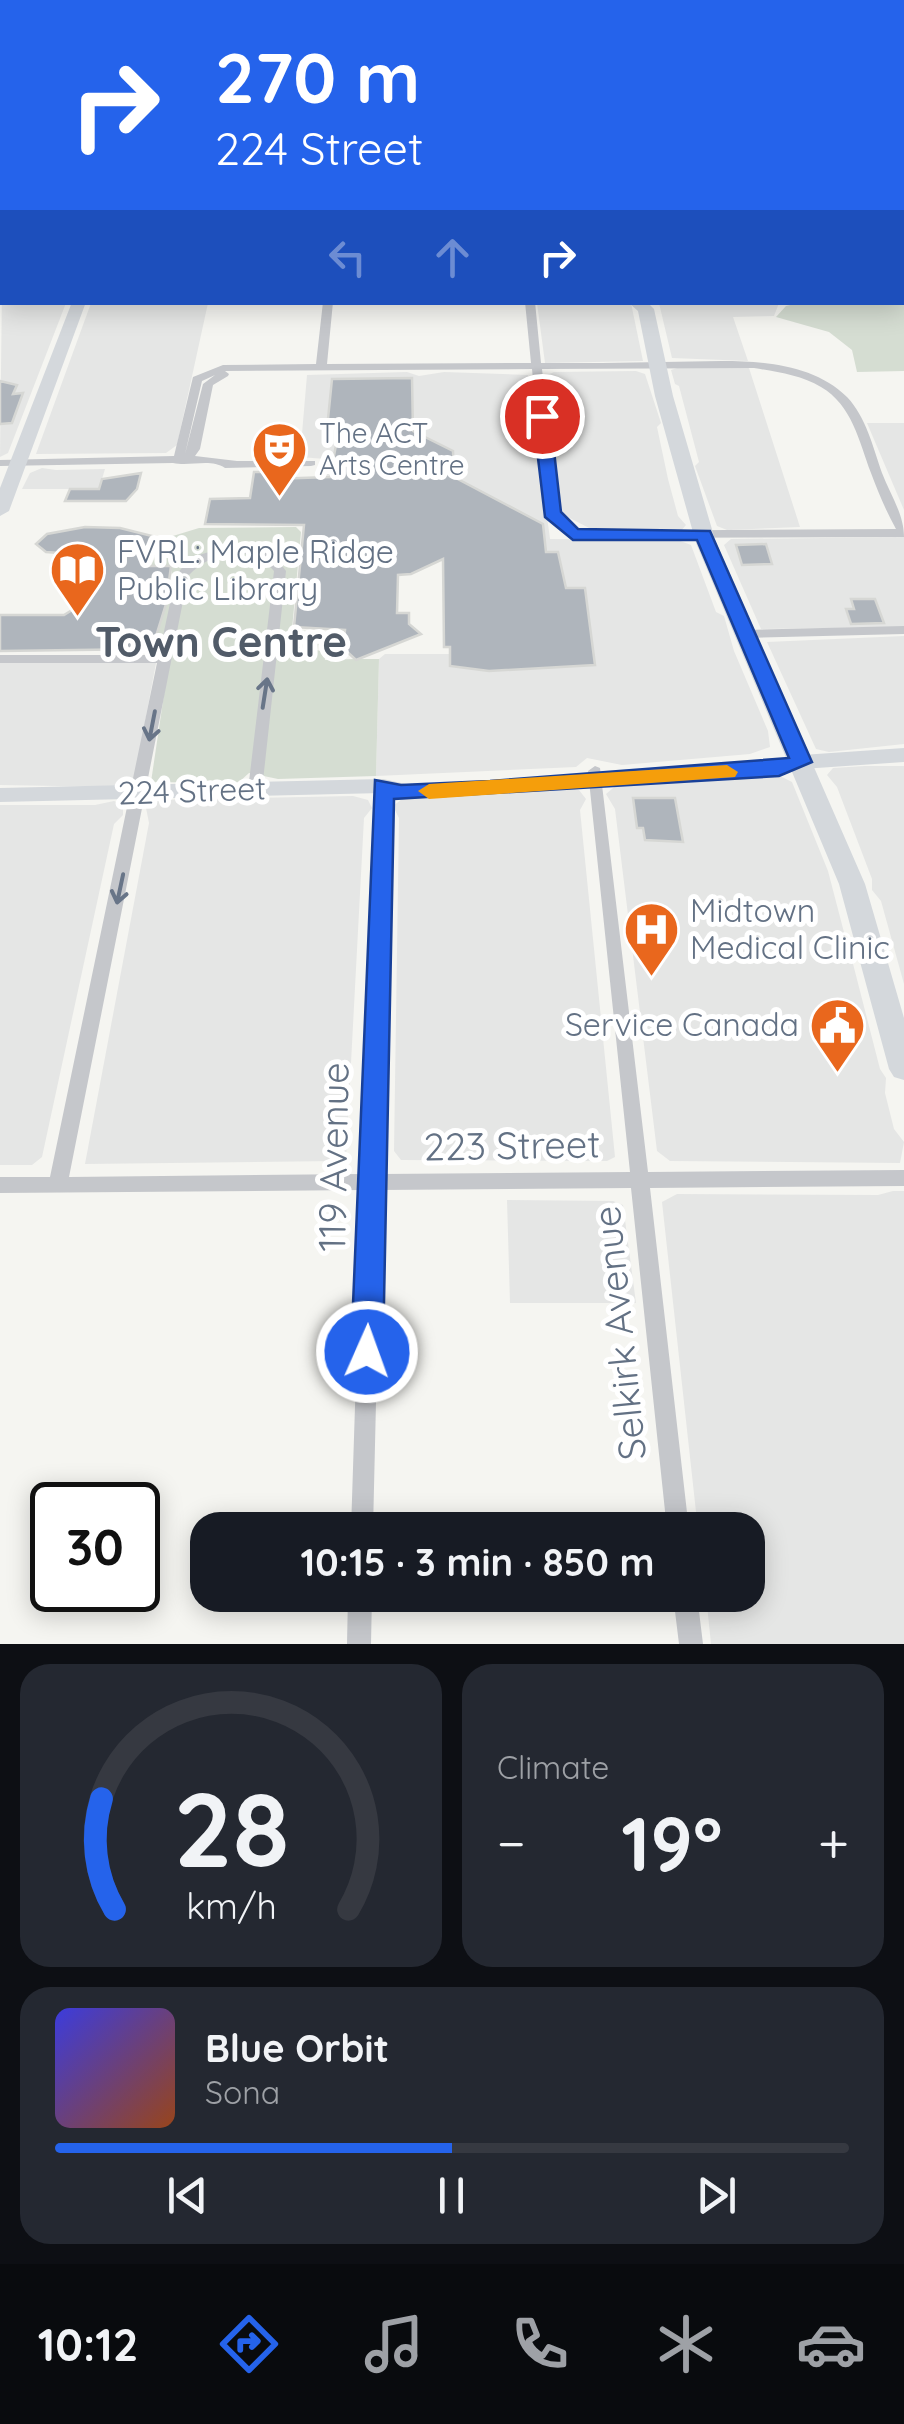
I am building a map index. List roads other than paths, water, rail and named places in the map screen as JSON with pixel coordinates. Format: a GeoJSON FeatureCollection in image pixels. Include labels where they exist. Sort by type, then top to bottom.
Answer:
{"type":"FeatureCollection","features":[{"type":"Feature","properties":{"kind":"main road"},"geometry":{"type":"LineString","coordinates":[[645,305],[657,366],[704,535],[852,884],[904,1068]]}},
{"type":"Feature","properties":{"kind":"street"},"geometry":{"type":"LineString","coordinates":[[0,511],[9,463],[78,305]]}},
{"type":"Feature","properties":{"kind":"street"},"geometry":{"type":"LineString","coordinates":[[321,369],[328,305]]}},
{"type":"Feature","properties":{"kind":"street"},"geometry":{"type":"LineString","coordinates":[[182,462],[197,379],[222,368],[260,370],[537,368],[657,366],[766,366],[800,374],[837,390],[848,400],[904,533],[573,535],[552,514],[537,368],[530,305]]}},
{"type":"Feature","properties":{"kind":"street"},"geometry":{"type":"LineString","coordinates":[[182,462],[210,381],[224,374],[260,370]]}},
{"type":"Feature","properties":{"kind":"street"},"geometry":{"type":"LineString","coordinates":[[9,463],[311,464]]}},
{"type":"Feature","properties":{"kind":"street"},"geometry":{"type":"LineString","coordinates":[[58,1184],[182,575],[214,552],[242,549],[263,555],[278,567],[255,790]]}},
{"type":"Feature","properties":{"kind":"street"},"geometry":{"type":"LineString","coordinates":[[745,634],[904,630]]}},
{"type":"Feature","properties":{"kind":"street"},"geometry":{"type":"LineString","coordinates":[[0,660],[165,659]]}},
{"type":"Feature","properties":{"kind":"street","name":"224 Street"},"geometry":{"type":"LineString","coordinates":[[0,795],[383,786],[399,792],[596,776],[779,768],[802,762],[904,754]]}},
{"type":"Feature","properties":{"kind":"street","name":"Selkirk Avenue"},"geometry":{"type":"LineString","coordinates":[[596,776],[676,1512]]}},
{"type":"Feature","properties":{"kind":"street","name":"119 Avenue"},"geometry":{"type":"LineString","coordinates":[[363,1512],[383,786]]}},
{"type":"Feature","properties":{"kind":"street","name":"223 Street"},"geometry":{"type":"LineString","coordinates":[[0,1185],[904,1178]]}},
{"type":"Feature","properties":{"kind":"street"},"geometry":{"type":"LineString","coordinates":[[359,1644],[360,1612]]}},
{"type":"Feature","properties":{"kind":"street"},"geometry":{"type":"LineString","coordinates":[[687,1612],[691,1644]]}},
{"type":"Feature","properties":{"kind":"place","name":"The ACT Arts Centre"},"geometry":{"type":"Point","coordinates":[280,498]}},
{"type":"Feature","properties":{"kind":"place","name":"FVRL: Maple Ridge Public Library"},"geometry":{"type":"Point","coordinates":[78,619]}},
{"type":"Feature","properties":{"kind":"place","name":"Midtown Medical Clinic"},"geometry":{"type":"Point","coordinates":[651,978]}},
{"type":"Feature","properties":{"kind":"place","name":"Service Canada"},"geometry":{"type":"Point","coordinates":[838,1074]}},
{"type":"Feature","properties":{"kind":"district","name":"Town Centre"},"geometry":{"type":"Point","coordinates":[221,642]}}]}
